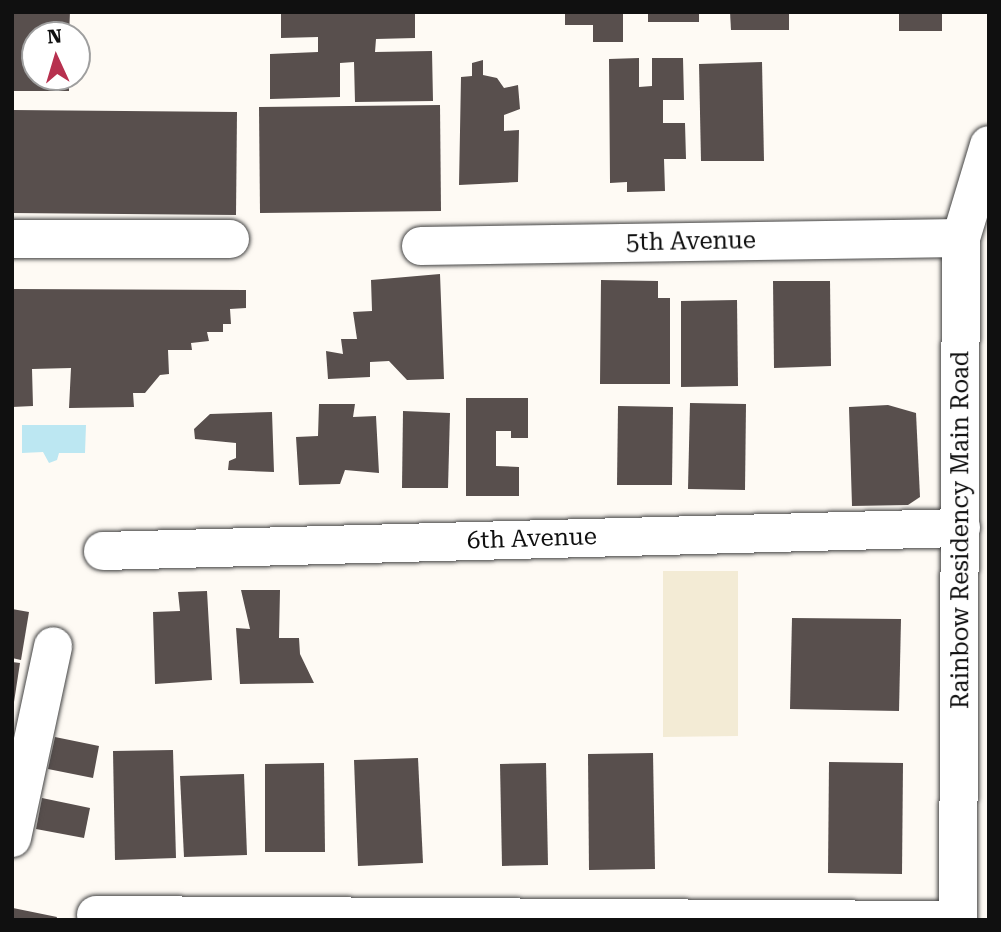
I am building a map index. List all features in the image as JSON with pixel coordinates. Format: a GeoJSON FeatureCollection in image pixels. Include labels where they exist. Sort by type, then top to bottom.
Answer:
{"type":"FeatureCollection","features":[{"type":"Feature","properties":{"kind":"street","name":"Rainbow Residency Main Road"},"geometry":{"type":"LineString","coordinates":[[958,920],[961,238],[989,145]]}},
{"type":"Feature","properties":{"kind":"street","name":"5th Avenue"},"geometry":{"type":"LineString","coordinates":[[421,246],[961,238]]}},
{"type":"Feature","properties":{"kind":"street"},"geometry":{"type":"LineString","coordinates":[[12,239],[230,239]]}},
{"type":"Feature","properties":{"kind":"street","name":"6th Avenue"},"geometry":{"type":"LineString","coordinates":[[103,551],[961,528]]}},
{"type":"Feature","properties":{"kind":"street"},"geometry":{"type":"LineString","coordinates":[[12,838],[53,646]]}},
{"type":"Feature","properties":{"kind":"street"},"geometry":{"type":"LineString","coordinates":[[96,915],[949,920]]}},
{"type":"Feature","properties":{"kind":"shaded area"},"geometry":{"type":"Polygon","coordinates":[[[663,571],[738,571],[738,736],[663,737],[663,571]]]}},
{"type":"Feature","properties":{"kind":"water"},"geometry":{"type":"Polygon","coordinates":[[[22,425],[86,425],[85,453],[59,453],[57,460],[49,463],[43,452],[22,453],[22,425]]]}},
{"type":"Feature","properties":{"kind":"building"},"geometry":{"type":"Polygon","coordinates":[[[12,12],[70,12],[70,21],[21,21],[21,91],[12,91],[12,12]]]}},
{"type":"Feature","properties":{"kind":"building"},"geometry":{"type":"Polygon","coordinates":[[[281,12],[415,12],[415,38],[376,39],[375,52],[432,51],[433,101],[355,102],[354,62],[340,63],[340,97],[270,99],[270,54],[318,52],[318,37],[281,38],[281,12]]]}},
{"type":"Feature","properties":{"kind":"building"},"geometry":{"type":"Polygon","coordinates":[[[565,12],[623,12],[623,42],[593,42],[593,25],[565,25],[565,12]]]}},
{"type":"Feature","properties":{"kind":"building"},"geometry":{"type":"Polygon","coordinates":[[[648,12],[699,12],[699,22],[648,22],[648,12]]]}},
{"type":"Feature","properties":{"kind":"building"},"geometry":{"type":"Polygon","coordinates":[[[730,12],[789,12],[789,30],[731,30],[730,12]]]}},
{"type":"Feature","properties":{"kind":"building"},"geometry":{"type":"Polygon","coordinates":[[[899,12],[942,12],[942,31],[899,31],[899,12]]]}},
{"type":"Feature","properties":{"kind":"building"},"geometry":{"type":"Polygon","coordinates":[[[639,58],[639,87],[652,86],[652,58],[683,58],[684,100],[663,100],[663,123],[685,123],[686,159],[664,159],[665,191],[627,192],[627,182],[610,183],[609,59],[639,58]]]}},
{"type":"Feature","properties":{"kind":"building"},"geometry":{"type":"Polygon","coordinates":[[[483,60],[483,75],[497,78],[504,88],[518,85],[520,109],[504,115],[504,131],[519,130],[518,182],[459,185],[461,77],[472,76],[472,63],[483,60]]]}},
{"type":"Feature","properties":{"kind":"building"},"geometry":{"type":"Polygon","coordinates":[[[762,62],[764,161],[701,161],[699,64],[762,62]]]}},
{"type":"Feature","properties":{"kind":"building"},"geometry":{"type":"Polygon","coordinates":[[[440,105],[441,211],[260,213],[259,107],[440,105]]]}},
{"type":"Feature","properties":{"kind":"building"},"geometry":{"type":"Polygon","coordinates":[[[12,110],[237,112],[236,215],[12,213],[12,110]]]}},
{"type":"Feature","properties":{"kind":"building"},"geometry":{"type":"Polygon","coordinates":[[[440,274],[444,379],[407,380],[389,361],[370,362],[370,377],[328,379],[326,351],[343,354],[341,339],[357,339],[353,312],[372,311],[371,280],[440,274]]]}},
{"type":"Feature","properties":{"kind":"building"},"geometry":{"type":"Polygon","coordinates":[[[601,280],[658,281],[658,298],[670,298],[670,384],[600,384],[601,280]]]}},
{"type":"Feature","properties":{"kind":"building"},"geometry":{"type":"Polygon","coordinates":[[[773,281],[830,281],[831,366],[774,368],[773,281]]]}},
{"type":"Feature","properties":{"kind":"building"},"geometry":{"type":"Polygon","coordinates":[[[12,289],[246,290],[246,308],[230,309],[231,324],[223,324],[223,332],[207,332],[209,341],[191,343],[192,350],[168,350],[169,374],[160,375],[145,393],[133,393],[134,407],[69,408],[71,368],[32,369],[33,406],[12,407],[12,289]]]}},
{"type":"Feature","properties":{"kind":"building"},"geometry":{"type":"Polygon","coordinates":[[[737,300],[738,386],[681,387],[681,301],[737,300]]]}},
{"type":"Feature","properties":{"kind":"building"},"geometry":{"type":"Polygon","coordinates":[[[466,398],[528,398],[528,438],[511,438],[511,431],[496,431],[496,466],[519,467],[519,496],[466,496],[466,398]]]}},
{"type":"Feature","properties":{"kind":"building"},"geometry":{"type":"Polygon","coordinates":[[[690,403],[746,404],[745,490],[688,489],[690,403]]]}},
{"type":"Feature","properties":{"kind":"building"},"geometry":{"type":"Polygon","coordinates":[[[319,404],[355,404],[353,417],[376,416],[379,473],[345,470],[340,484],[299,485],[296,437],[318,436],[319,404]]]}},
{"type":"Feature","properties":{"kind":"building"},"geometry":{"type":"Polygon","coordinates":[[[888,405],[916,413],[920,497],[908,505],[852,506],[849,407],[888,405]]]}},
{"type":"Feature","properties":{"kind":"building"},"geometry":{"type":"Polygon","coordinates":[[[618,406],[673,407],[672,485],[617,485],[618,406]]]}},
{"type":"Feature","properties":{"kind":"building"},"geometry":{"type":"Polygon","coordinates":[[[403,411],[450,413],[448,488],[402,488],[403,411]]]}},
{"type":"Feature","properties":{"kind":"building"},"geometry":{"type":"Polygon","coordinates":[[[272,412],[274,472],[228,470],[229,461],[236,458],[236,443],[195,439],[194,429],[210,414],[272,412]]]}},
{"type":"Feature","properties":{"kind":"building"},"geometry":{"type":"Polygon","coordinates":[[[241,590],[280,590],[279,638],[299,638],[300,654],[314,683],[240,684],[236,628],[250,629],[241,590]]]}},
{"type":"Feature","properties":{"kind":"building"},"geometry":{"type":"Polygon","coordinates":[[[207,591],[212,680],[155,684],[153,612],[180,611],[178,592],[207,591]]]}},
{"type":"Feature","properties":{"kind":"building"},"geometry":{"type":"Polygon","coordinates":[[[12,609],[29,612],[21,660],[12,658],[12,609]]]}},
{"type":"Feature","properties":{"kind":"building"},"geometry":{"type":"Polygon","coordinates":[[[792,618],[901,619],[899,711],[790,709],[792,618]]]}},
{"type":"Feature","properties":{"kind":"building"},"geometry":{"type":"Polygon","coordinates":[[[12,662],[20,663],[14,702],[12,702],[12,662]]]}},
{"type":"Feature","properties":{"kind":"building"},"geometry":{"type":"Polygon","coordinates":[[[55,737],[99,746],[93,778],[48,769],[55,737]]]}},
{"type":"Feature","properties":{"kind":"building"},"geometry":{"type":"Polygon","coordinates":[[[173,750],[176,858],[115,860],[113,751],[173,750]]]}},
{"type":"Feature","properties":{"kind":"building"},"geometry":{"type":"Polygon","coordinates":[[[653,753],[655,869],[589,870],[588,754],[653,753]]]}},
{"type":"Feature","properties":{"kind":"building"},"geometry":{"type":"Polygon","coordinates":[[[418,758],[423,863],[358,866],[354,760],[418,758]]]}},
{"type":"Feature","properties":{"kind":"building"},"geometry":{"type":"Polygon","coordinates":[[[829,762],[903,763],[902,874],[828,873],[829,762]]]}},
{"type":"Feature","properties":{"kind":"building"},"geometry":{"type":"Polygon","coordinates":[[[324,763],[325,852],[265,852],[265,764],[324,763]]]}},
{"type":"Feature","properties":{"kind":"building"},"geometry":{"type":"Polygon","coordinates":[[[546,763],[548,865],[502,866],[500,764],[546,763]]]}},
{"type":"Feature","properties":{"kind":"building"},"geometry":{"type":"Polygon","coordinates":[[[244,774],[247,855],[184,857],[180,776],[244,774]]]}},
{"type":"Feature","properties":{"kind":"building"},"geometry":{"type":"Polygon","coordinates":[[[42,798],[90,808],[84,838],[36,829],[42,798]]]}},
{"type":"Feature","properties":{"kind":"building"},"geometry":{"type":"Polygon","coordinates":[[[13,908],[57,917],[56,920],[12,920],[13,908]]]}}]}
